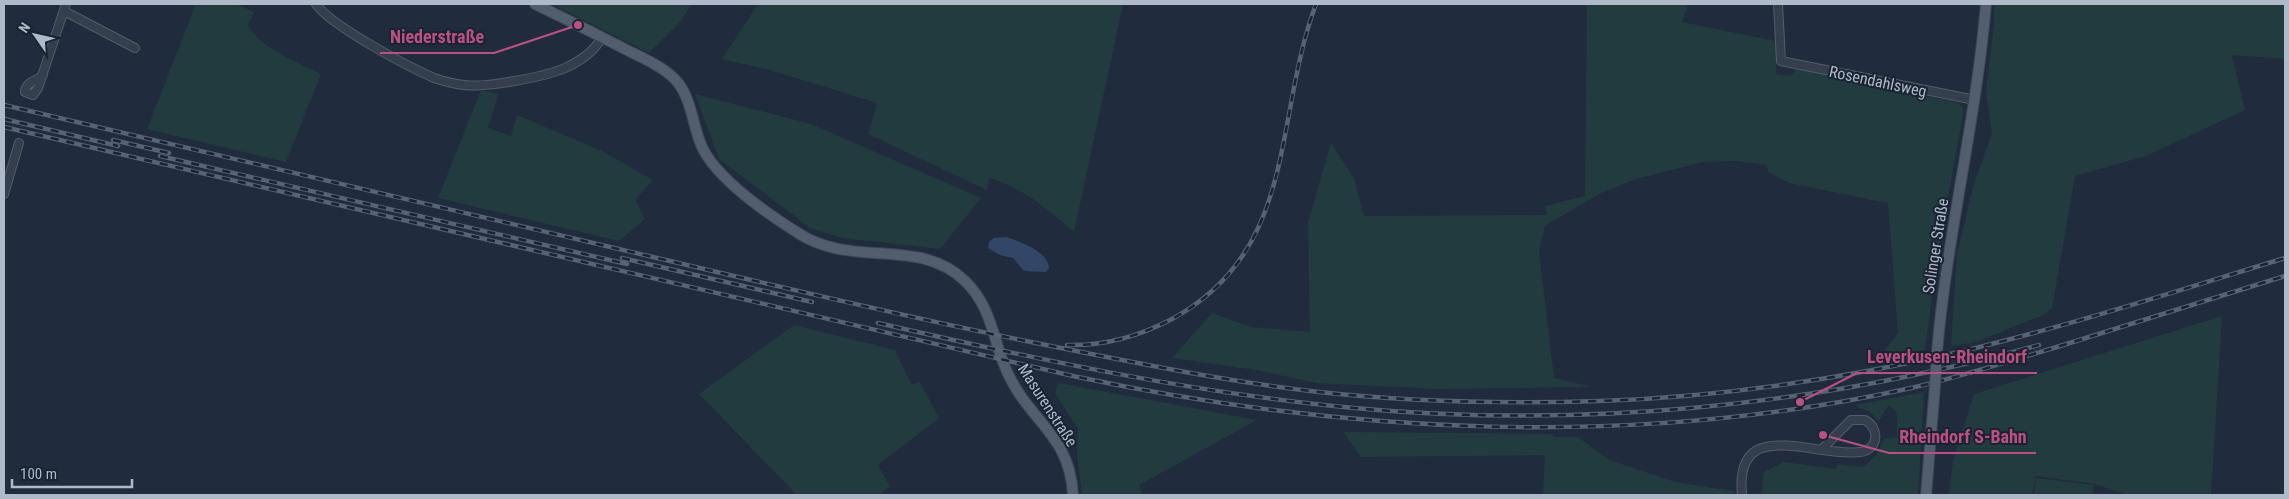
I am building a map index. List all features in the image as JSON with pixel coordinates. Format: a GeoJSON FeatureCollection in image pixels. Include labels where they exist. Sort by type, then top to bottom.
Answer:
{"type":"FeatureCollection","features":[{"type":"Feature","properties":{"kind":"main road","name":"Masurenstraße"},"geometry":{"type":"LineString","coordinates":[[534,4],[659,67],[678,83],[685,96],[706,153],[712,163],[727,179],[787,226],[812,241],[853,253],[907,255],[924,258],[946,267],[963,279],[979,297],[989,314],[1005,367],[1013,384],[1055,437],[1064,452],[1071,478],[1073,495]]}},
{"type":"Feature","properties":{"kind":"main road","name":"Solinger Straße"},"geometry":{"type":"LineString","coordinates":[[1926,495],[1947,262],[1975,100],[1986,4]]}},
{"type":"Feature","properties":{"kind":"street"},"geometry":{"type":"LineString","coordinates":[[316,4],[320,11],[340,25],[391,56],[436,79],[464,85],[502,83],[564,68],[583,58],[602,38]]}},
{"type":"Feature","properties":{"kind":"street","name":"Rosendahlsweg"},"geometry":{"type":"LineString","coordinates":[[1778,4],[1780,61],[1975,100]]}},
{"type":"Feature","properties":{"kind":"street"},"geometry":{"type":"LineString","coordinates":[[43,75],[65,7],[135,48]]}},
{"type":"Feature","properties":{"kind":"street"},"geometry":{"type":"LineString","coordinates":[[4,194],[19,143]]}},
{"type":"Feature","properties":{"kind":"street"},"geometry":{"type":"LineString","coordinates":[[1742,495],[1745,466],[1749,457],[1761,446],[1774,445],[1821,450],[1864,452],[1875,442],[1877,435],[1875,428],[1865,420],[1851,420],[1821,450]]}},
{"type":"Feature","properties":{"kind":"green space"},"geometry":{"type":"Polygon","coordinates":[[[196,4],[236,4],[254,12],[248,25],[261,41],[280,54],[321,74],[286,162],[147,129],[196,4]]]}},
{"type":"Feature","properties":{"kind":"green space"},"geometry":{"type":"Polygon","coordinates":[[[552,4],[692,4],[680,22],[649,53],[552,4]]]}},
{"type":"Feature","properties":{"kind":"green space"},"geometry":{"type":"Polygon","coordinates":[[[758,4],[1123,4],[1074,232],[1034,200],[1013,187],[989,178],[987,190],[868,134],[877,103],[770,70],[722,59],[758,4]]]}},
{"type":"Feature","properties":{"kind":"green space"},"geometry":{"type":"Polygon","coordinates":[[[1587,4],[1688,4],[1682,22],[1776,41],[1776,74],[1791,76],[1796,68],[1958,103],[1964,110],[1938,251],[1925,350],[1879,358],[1898,333],[1888,203],[1789,183],[1768,172],[1767,165],[1736,161],[1703,162],[1636,179],[1599,194],[1545,226],[1539,251],[1554,378],[1593,387],[1437,389],[1316,383],[1256,370],[1172,358],[1212,313],[1251,327],[1310,332],[1308,222],[1331,143],[1354,178],[1364,216],[1547,215],[1545,206],[1585,196],[1587,4]]]}},
{"type":"Feature","properties":{"kind":"green space"},"geometry":{"type":"Polygon","coordinates":[[[1994,4],[2285,4],[2285,59],[2232,55],[2245,110],[2146,156],[2075,176],[2052,308],[2043,315],[1976,342],[1951,346],[1957,254],[1973,187],[1992,133],[1986,91],[1994,24],[1994,4]]]}},
{"type":"Feature","properties":{"kind":"green space"},"geometry":{"type":"Polygon","coordinates":[[[481,90],[498,94],[488,128],[511,136],[517,115],[602,151],[653,180],[635,200],[645,219],[619,241],[438,198],[481,90]]]}},
{"type":"Feature","properties":{"kind":"green space"},"geometry":{"type":"Polygon","coordinates":[[[695,94],[811,124],[981,198],[940,249],[843,238],[810,228],[719,159],[695,94]]]}},
{"type":"Feature","properties":{"kind":"green space"},"geometry":{"type":"Polygon","coordinates":[[[2222,316],[2211,495],[2128,495],[2095,484],[2036,476],[2032,495],[1949,495],[1953,461],[1974,394],[2222,316]]]}},
{"type":"Feature","properties":{"kind":"green space"},"geometry":{"type":"Polygon","coordinates":[[[794,325],[895,350],[911,384],[920,382],[939,418],[878,465],[890,486],[880,495],[797,495],[699,394],[794,325]]]}},
{"type":"Feature","properties":{"kind":"green space"},"geometry":{"type":"Polygon","coordinates":[[[1059,383],[1257,420],[1139,485],[1143,495],[1082,495],[1077,455],[1078,429],[1055,393],[1059,383]]]}},
{"type":"Feature","properties":{"kind":"green space"},"geometry":{"type":"Polygon","coordinates":[[[1924,392],[1918,495],[1761,495],[1764,472],[1784,462],[1836,469],[1837,464],[1863,467],[1877,454],[1884,439],[1897,437],[1897,415],[1888,406],[1879,421],[1869,411],[1856,405],[1924,392]]]}},
{"type":"Feature","properties":{"kind":"green space"},"geometry":{"type":"Polygon","coordinates":[[[1343,432],[1550,434],[1555,437],[1578,437],[1609,460],[1675,482],[1734,491],[1733,495],[1543,495],[1545,455],[1361,457],[1343,432]]]}},
{"type":"Feature","properties":{"kind":"green space"},"geometry":{"type":"Polygon","coordinates":[[[2036,478],[2094,485],[2093,495],[2034,495],[2036,478]]]}},
{"type":"Feature","properties":{"kind":"water"},"geometry":{"type":"Polygon","coordinates":[[[1007,237],[1039,252],[1047,262],[1049,268],[1046,272],[1024,271],[1013,258],[1000,255],[988,248],[989,242],[994,238],[1007,237]]]}},
{"type":"Feature","properties":{"kind":"railway"},"geometry":{"type":"LineString","coordinates":[[1067,345],[1095,344],[1121,339],[1172,319],[1213,290],[1242,257],[1262,219],[1276,178],[1303,47],[1316,4]]}},
{"type":"Feature","properties":{"kind":"railway"},"geometry":{"type":"LineString","coordinates":[[4,105],[956,326],[1211,376],[1319,392],[1389,398],[1494,402],[1600,401],[1691,395],[1781,385],[1915,362],[2000,342],[2123,308],[2285,258]]}},
{"type":"Feature","properties":{"kind":"railway"},"geometry":{"type":"LineString","coordinates":[[4,119],[118,146]]}},
{"type":"Feature","properties":{"kind":"railway"},"geometry":{"type":"LineString","coordinates":[[4,127],[1073,376],[1176,396],[1280,411],[1386,421],[1491,427],[1597,426],[1702,420],[1807,407],[1911,388],[1967,374],[2285,276]]}},
{"type":"Feature","properties":{"kind":"railway"},"geometry":{"type":"LineString","coordinates":[[113,140],[169,153]]}},
{"type":"Feature","properties":{"kind":"railway"},"geometry":{"type":"LineString","coordinates":[[160,156],[627,264]]}},
{"type":"Feature","properties":{"kind":"railway"},"geometry":{"type":"LineString","coordinates":[[622,258],[812,302]]}},
{"type":"Feature","properties":{"kind":"railway"},"geometry":{"type":"LineString","coordinates":[[878,323],[1055,362],[1174,384],[1294,402],[1440,414],[1527,416],[1700,407],[1785,397],[1871,384],[2039,345]]}},
{"type":"Feature","properties":{"kind":"place","name":"Niederstraße"},"geometry":{"type":"Point","coordinates":[578,25]}},
{"type":"Feature","properties":{"kind":"place","name":"Leverkusen-Rheindorf"},"geometry":{"type":"Point","coordinates":[1800,402]}},
{"type":"Feature","properties":{"kind":"place","name":"Rheindorf S-Bahn"},"geometry":{"type":"Point","coordinates":[1823,435]}}]}
